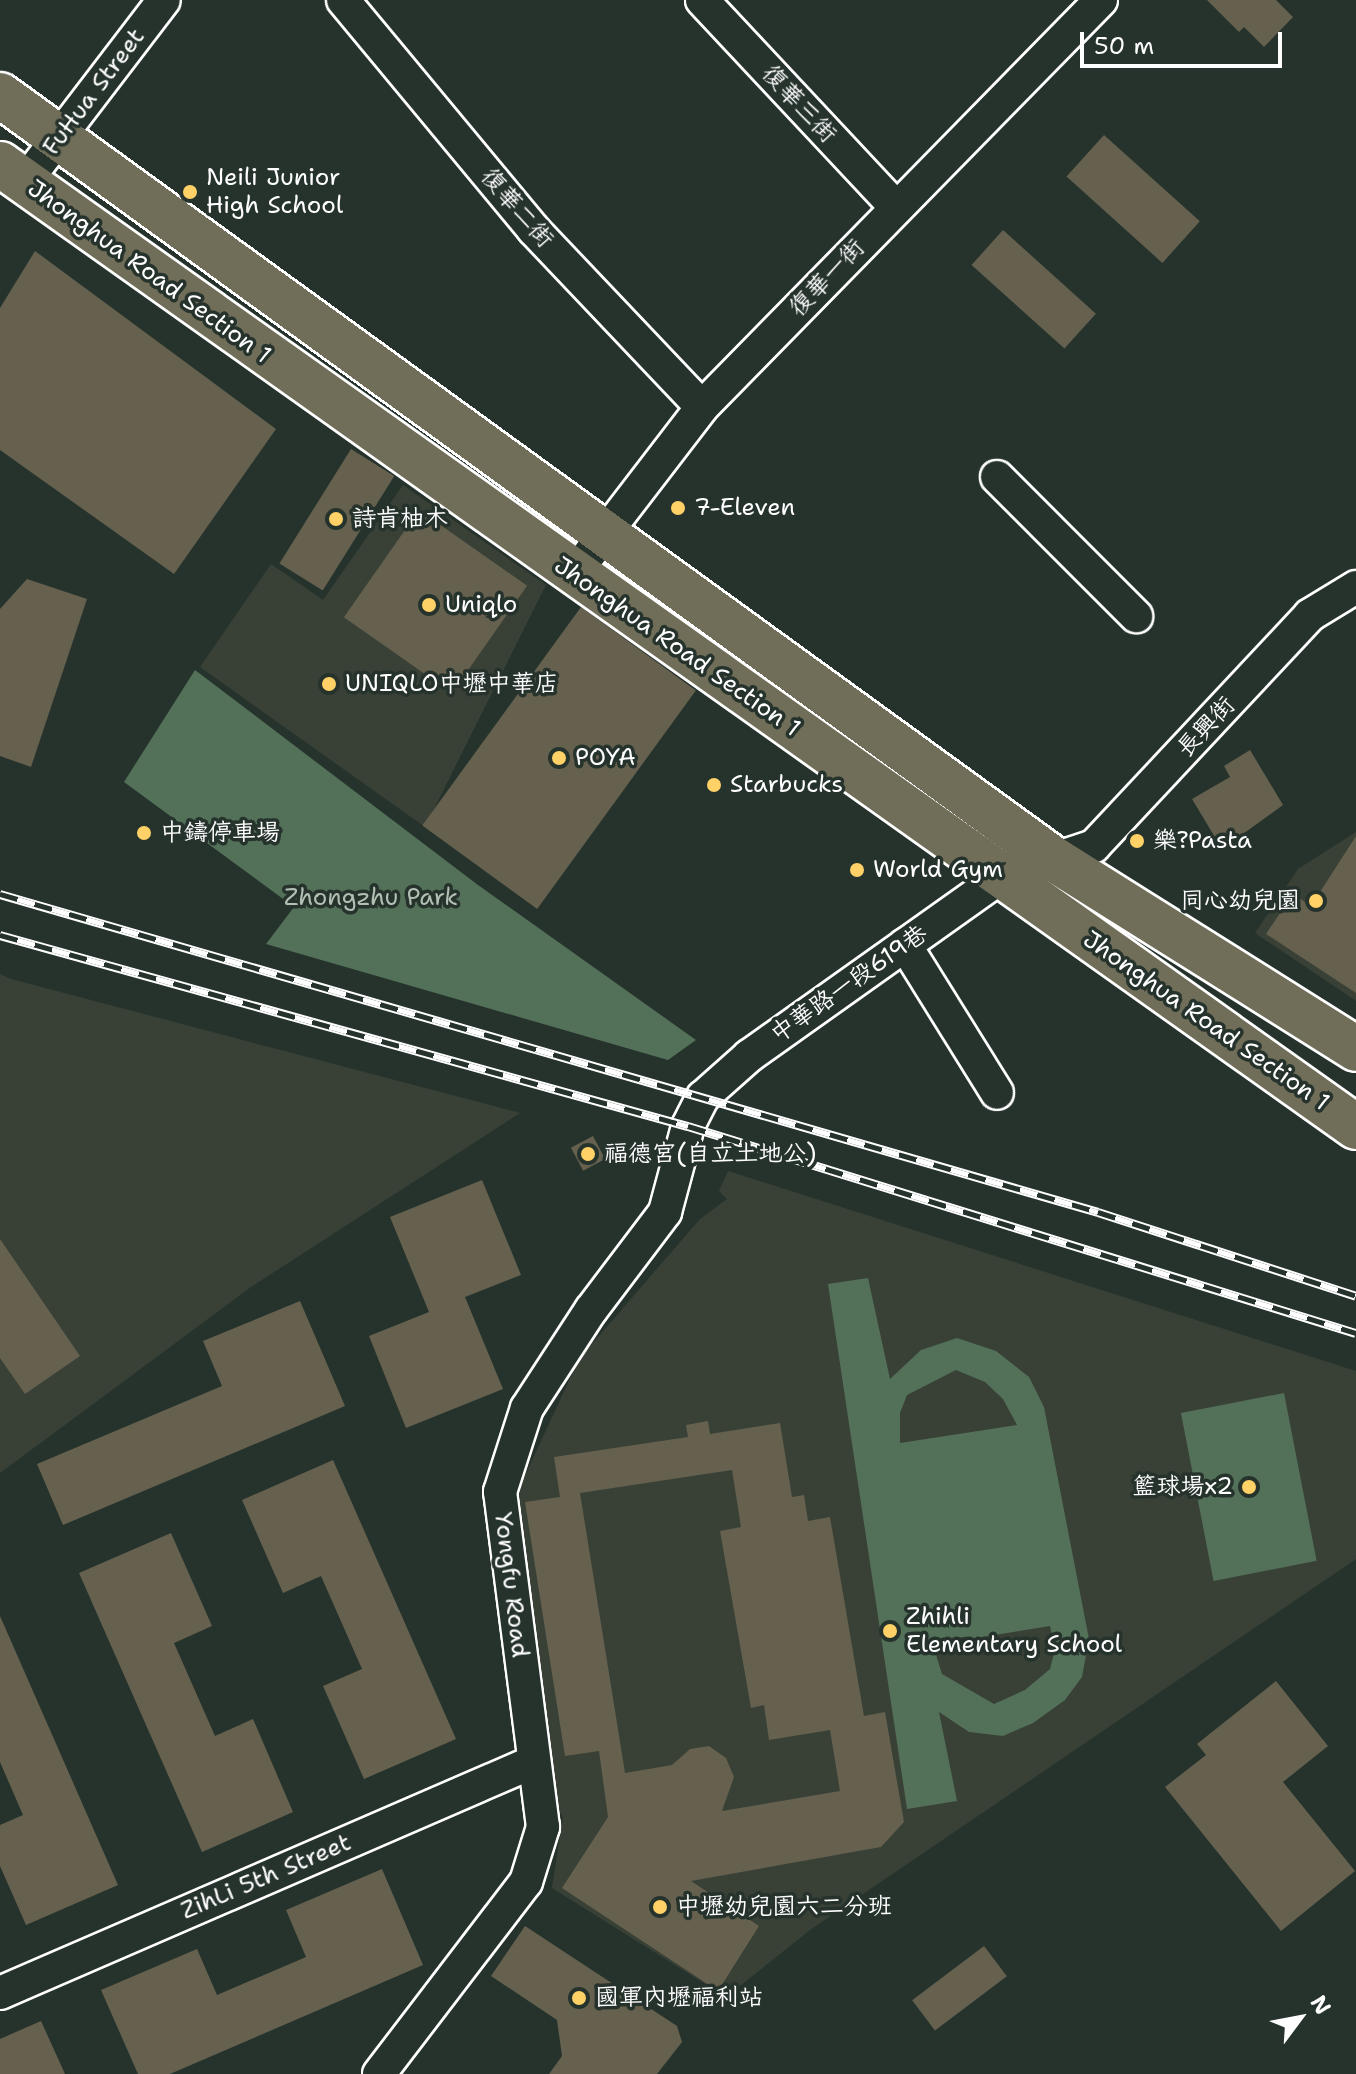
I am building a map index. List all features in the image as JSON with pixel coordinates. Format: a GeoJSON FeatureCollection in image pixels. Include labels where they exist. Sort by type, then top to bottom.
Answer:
{"type":"FeatureCollection","features":[{"type":"Feature","properties":{"kind":"main road","name":"Jhonghua Road Section 1"},"geometry":{"type":"LineString","coordinates":[[0,95],[601,535],[1052,858],[1356,1049]]}},
{"type":"Feature","properties":{"kind":"main road","name":"Jhonghua Road Section 1"},"geometry":{"type":"LineString","coordinates":[[12,174],[1356,1127]]}},
{"type":"Feature","properties":{"kind":"street","name":"FuHua Street"},"geometry":{"type":"LineString","coordinates":[[12,174],[58,139],[164,0]]}},
{"type":"Feature","properties":{"kind":"street","name":"復華二街"},"geometry":{"type":"LineString","coordinates":[[343,0],[533,229],[702,407]]}},
{"type":"Feature","properties":{"kind":"street","name":"復華一街"},"geometry":{"type":"LineString","coordinates":[[574,574],[702,407],[1101,0]]}},
{"type":"Feature","properties":{"kind":"street","name":"復華三街"},"geometry":{"type":"LineString","coordinates":[[720,6],[896,207]]}},
{"type":"Feature","properties":{"kind":"street"},"geometry":{"type":"LineString","coordinates":[[997,477],[1136,616]]}},
{"type":"Feature","properties":{"kind":"street","name":"長興街"},"geometry":{"type":"LineString","coordinates":[[1001,877],[1094,846],[1310,615],[1356,587]]}},
{"type":"Feature","properties":{"kind":"street","name":"中華路一段619巷"},"geometry":{"type":"LineString","coordinates":[[703,1097],[749,1056],[1001,877]]}},
{"type":"Feature","properties":{"kind":"street"},"geometry":{"type":"LineString","coordinates":[[905,945],[997,1093]]}},
{"type":"Feature","properties":{"kind":"street","name":"Yongfu Road"},"geometry":{"type":"LineString","coordinates":[[379,2074],[526,1882],[543,1827],[500,1492],[527,1408],[591,1310],[665,1212],[688,1126],[703,1097]]}},
{"type":"Feature","properties":{"kind":"street","name":"ZihLi 5th Street"},"geometry":{"type":"LineString","coordinates":[[0,1993],[533,1762]]}},
{"type":"Feature","properties":{"kind":"shaded area"},"geometry":{"type":"Polygon","coordinates":[[[403,485],[546,585],[425,827],[200,667],[271,564],[323,600],[403,485]]]}},
{"type":"Feature","properties":{"kind":"shaded area","name":"同心幼兒園"},"geometry":{"type":"Polygon","coordinates":[[[1356,832],[1356,1001],[1255,933],[1298,869],[1356,832]]]}},
{"type":"Feature","properties":{"kind":"shaded area"},"geometry":{"type":"Polygon","coordinates":[[[0,974],[520,1113],[251,1287],[0,1473],[0,974]]]}},
{"type":"Feature","properties":{"kind":"shaded area","name":"Zhihli Elementary School"},"geometry":{"type":"Polygon","coordinates":[[[728,1171],[1356,1371],[1356,1559],[810,1930],[726,1997],[552,1888],[563,1817],[547,1791],[516,1511],[522,1482],[579,1359],[700,1219],[727,1199],[719,1191],[728,1171]]]}},
{"type":"Feature","properties":{"kind":"green space","name":"Zhongzhu Park"},"geometry":{"type":"Polygon","coordinates":[[[195,670],[478,885],[696,1040],[668,1060],[266,944],[294,907],[124,782],[195,670]]]}},
{"type":"Feature","properties":{"kind":"green space"},"geometry":{"type":"Polygon","coordinates":[[[868,1278],[890,1379],[921,1350],[957,1338],[996,1351],[1029,1377],[1044,1407],[1089,1639],[1082,1677],[1065,1700],[1033,1723],[1003,1736],[969,1732],[939,1712],[957,1801],[907,1809],[828,1284],[868,1278]],[[956,1370],[907,1395],[900,1413],[900,1443],[1017,1425],[1003,1399],[985,1382],[956,1370]],[[1050,1626],[933,1645],[942,1674],[994,1704],[1025,1690],[1050,1669],[1055,1649],[1050,1626]]]}},
{"type":"Feature","properties":{"kind":"green space","name":"籃球場x2"},"geometry":{"type":"Polygon","coordinates":[[[1284,1393],[1317,1561],[1214,1581],[1181,1413],[1284,1393]]]}},
{"type":"Feature","properties":{"kind":"building"},"geometry":{"type":"Polygon","coordinates":[[[1207,0],[1276,0],[1293,17],[1264,47],[1244,27],[1239,32],[1207,0]]]}},
{"type":"Feature","properties":{"kind":"building"},"geometry":{"type":"Polygon","coordinates":[[[1104,135],[1200,221],[1162,263],[1067,177],[1104,135]]]}},
{"type":"Feature","properties":{"kind":"building"},"geometry":{"type":"Polygon","coordinates":[[[1003,230],[1096,314],[1064,349],[972,265],[1003,230]]]}},
{"type":"Feature","properties":{"kind":"building"},"geometry":{"type":"Polygon","coordinates":[[[35,251],[276,429],[174,574],[0,450],[0,308],[35,251]]]}},
{"type":"Feature","properties":{"kind":"building","name":"詩肯柚木"},"geometry":{"type":"Polygon","coordinates":[[[351,449],[394,476],[323,591],[279,563],[351,449]]]}},
{"type":"Feature","properties":{"kind":"building"},"geometry":{"type":"Polygon","coordinates":[[[419,510],[527,586],[452,693],[344,617],[419,510]]]}},
{"type":"Feature","properties":{"kind":"building"},"geometry":{"type":"Polygon","coordinates":[[[27,579],[87,599],[31,767],[0,756],[0,609],[27,579]]]}},
{"type":"Feature","properties":{"kind":"building","name":"POYA"},"geometry":{"type":"Polygon","coordinates":[[[581,607],[696,690],[537,909],[422,825],[581,607]]]}},
{"type":"Feature","properties":{"kind":"building"},"geometry":{"type":"Polygon","coordinates":[[[1250,750],[1283,805],[1222,849],[1192,799],[1230,777],[1224,766],[1250,750]]]}},
{"type":"Feature","properties":{"kind":"building","name":"同心幼兒園"},"geometry":{"type":"Polygon","coordinates":[[[1356,836],[1356,993],[1266,934],[1293,894],[1311,906],[1356,836]]]}},
{"type":"Feature","properties":{"kind":"building","name":"福德宮(自立土地公)"},"geometry":{"type":"Polygon","coordinates":[[[593,1136],[605,1159],[583,1171],[571,1148],[593,1136]]]}},
{"type":"Feature","properties":{"kind":"building"},"geometry":{"type":"Polygon","coordinates":[[[482,1180],[521,1275],[465,1297],[503,1389],[406,1428],[369,1336],[429,1312],[390,1217],[482,1180]]]}},
{"type":"Feature","properties":{"kind":"building"},"geometry":{"type":"Polygon","coordinates":[[[0,1239],[80,1356],[25,1394],[0,1358],[0,1239]]]}},
{"type":"Feature","properties":{"kind":"building"},"geometry":{"type":"Polygon","coordinates":[[[300,1301],[345,1406],[63,1525],[37,1464],[222,1386],[203,1341],[300,1301]]]}},
{"type":"Feature","properties":{"kind":"building"},"geometry":{"type":"Polygon","coordinates":[[[708,1421],[710,1434],[780,1423],[792,1497],[804,1495],[808,1521],[830,1517],[864,1716],[885,1712],[904,1822],[881,1847],[691,1881],[759,1926],[718,1991],[562,1888],[608,1817],[599,1751],[565,1756],[525,1502],[560,1497],[554,1457],[688,1437],[686,1425],[708,1421]],[[732,1470],[580,1493],[625,1773],[672,1765],[690,1749],[709,1746],[726,1758],[734,1777],[722,1811],[840,1791],[830,1730],[769,1740],[764,1705],[751,1708],[720,1531],[741,1527],[732,1470]]]}},
{"type":"Feature","properties":{"kind":"building"},"geometry":{"type":"Polygon","coordinates":[[[333,1460],[456,1739],[364,1779],[323,1686],[362,1669],[321,1576],[283,1593],[242,1500],[333,1460]]]}},
{"type":"Feature","properties":{"kind":"building"},"geometry":{"type":"Polygon","coordinates":[[[171,1533],[212,1626],[174,1643],[215,1736],[253,1719],[293,1812],[202,1852],[79,1573],[171,1533]]]}},
{"type":"Feature","properties":{"kind":"building"},"geometry":{"type":"Polygon","coordinates":[[[0,1616],[118,1885],[26,1925],[0,1866],[0,1825],[23,1815],[0,1762],[0,1616]]]}},
{"type":"Feature","properties":{"kind":"building"},"geometry":{"type":"Polygon","coordinates":[[[1276,1681],[1328,1746],[1283,1782],[1355,1871],[1281,1931],[1165,1787],[1206,1755],[1197,1744],[1276,1681]]]}},
{"type":"Feature","properties":{"kind":"building"},"geometry":{"type":"Polygon","coordinates":[[[382,1869],[423,1965],[170,2074],[138,2074],[101,1990],[197,1949],[217,1995],[306,1957],[286,1910],[382,1869]]]}},
{"type":"Feature","properties":{"kind":"building","name":"國軍內壢福利站"},"geometry":{"type":"Polygon","coordinates":[[[525,1926],[677,2026],[682,2042],[657,2074],[549,2074],[562,2056],[557,2020],[491,1976],[525,1926]]]}},
{"type":"Feature","properties":{"kind":"building"},"geometry":{"type":"Polygon","coordinates":[[[984,1946],[1007,1976],[935,2031],[912,2000],[984,1946]]]}},
{"type":"Feature","properties":{"kind":"building"},"geometry":{"type":"Polygon","coordinates":[[[41,2021],[65,2074],[0,2074],[0,2039],[41,2021]]]}},
{"type":"Feature","properties":{"kind":"railway"},"geometry":{"type":"LineString","coordinates":[[0,894],[1098,1212],[1356,1296]]}},
{"type":"Feature","properties":{"kind":"railway"},"geometry":{"type":"LineString","coordinates":[[0,935],[688,1126],[1356,1333]]}},
{"type":"Feature","properties":{"kind":"place","name":"Neili Junior High School"},"geometry":{"type":"Point","coordinates":[190,192]}},
{"type":"Feature","properties":{"kind":"place","name":"7-Eleven"},"geometry":{"type":"Point","coordinates":[678,508]}},
{"type":"Feature","properties":{"kind":"place","name":"詩肯柚木"},"geometry":{"type":"Point","coordinates":[336,519]}},
{"type":"Feature","properties":{"kind":"place","name":"Uniqlo"},"geometry":{"type":"Point","coordinates":[429,605]}},
{"type":"Feature","properties":{"kind":"place","name":"UNIQLO中壢中華店"},"geometry":{"type":"Point","coordinates":[329,684]}},
{"type":"Feature","properties":{"kind":"place","name":"POYA"},"geometry":{"type":"Point","coordinates":[559,758]}},
{"type":"Feature","properties":{"kind":"place","name":"Starbucks"},"geometry":{"type":"Point","coordinates":[714,785]}},
{"type":"Feature","properties":{"kind":"place","name":"中鑄停車場"},"geometry":{"type":"Point","coordinates":[144,833]}},
{"type":"Feature","properties":{"kind":"place","name":"樂?Pasta"},"geometry":{"type":"Point","coordinates":[1137,841]}},
{"type":"Feature","properties":{"kind":"place","name":"World Gym"},"geometry":{"type":"Point","coordinates":[857,870]}},
{"type":"Feature","properties":{"kind":"place","name":"同心幼兒園"},"geometry":{"type":"Point","coordinates":[1316,901]}},
{"type":"Feature","properties":{"kind":"place","name":"福德宮(自立土地公)"},"geometry":{"type":"Point","coordinates":[588,1154]}},
{"type":"Feature","properties":{"kind":"place","name":"籃球場x2"},"geometry":{"type":"Point","coordinates":[1249,1487]}},
{"type":"Feature","properties":{"kind":"place","name":"Zhihli Elementary School"},"geometry":{"type":"Point","coordinates":[890,1631]}},
{"type":"Feature","properties":{"kind":"place","name":"中壢幼兒園六二分班"},"geometry":{"type":"Point","coordinates":[660,1907]}},
{"type":"Feature","properties":{"kind":"place","name":"國軍內壢福利站"},"geometry":{"type":"Point","coordinates":[579,1998]}}]}
